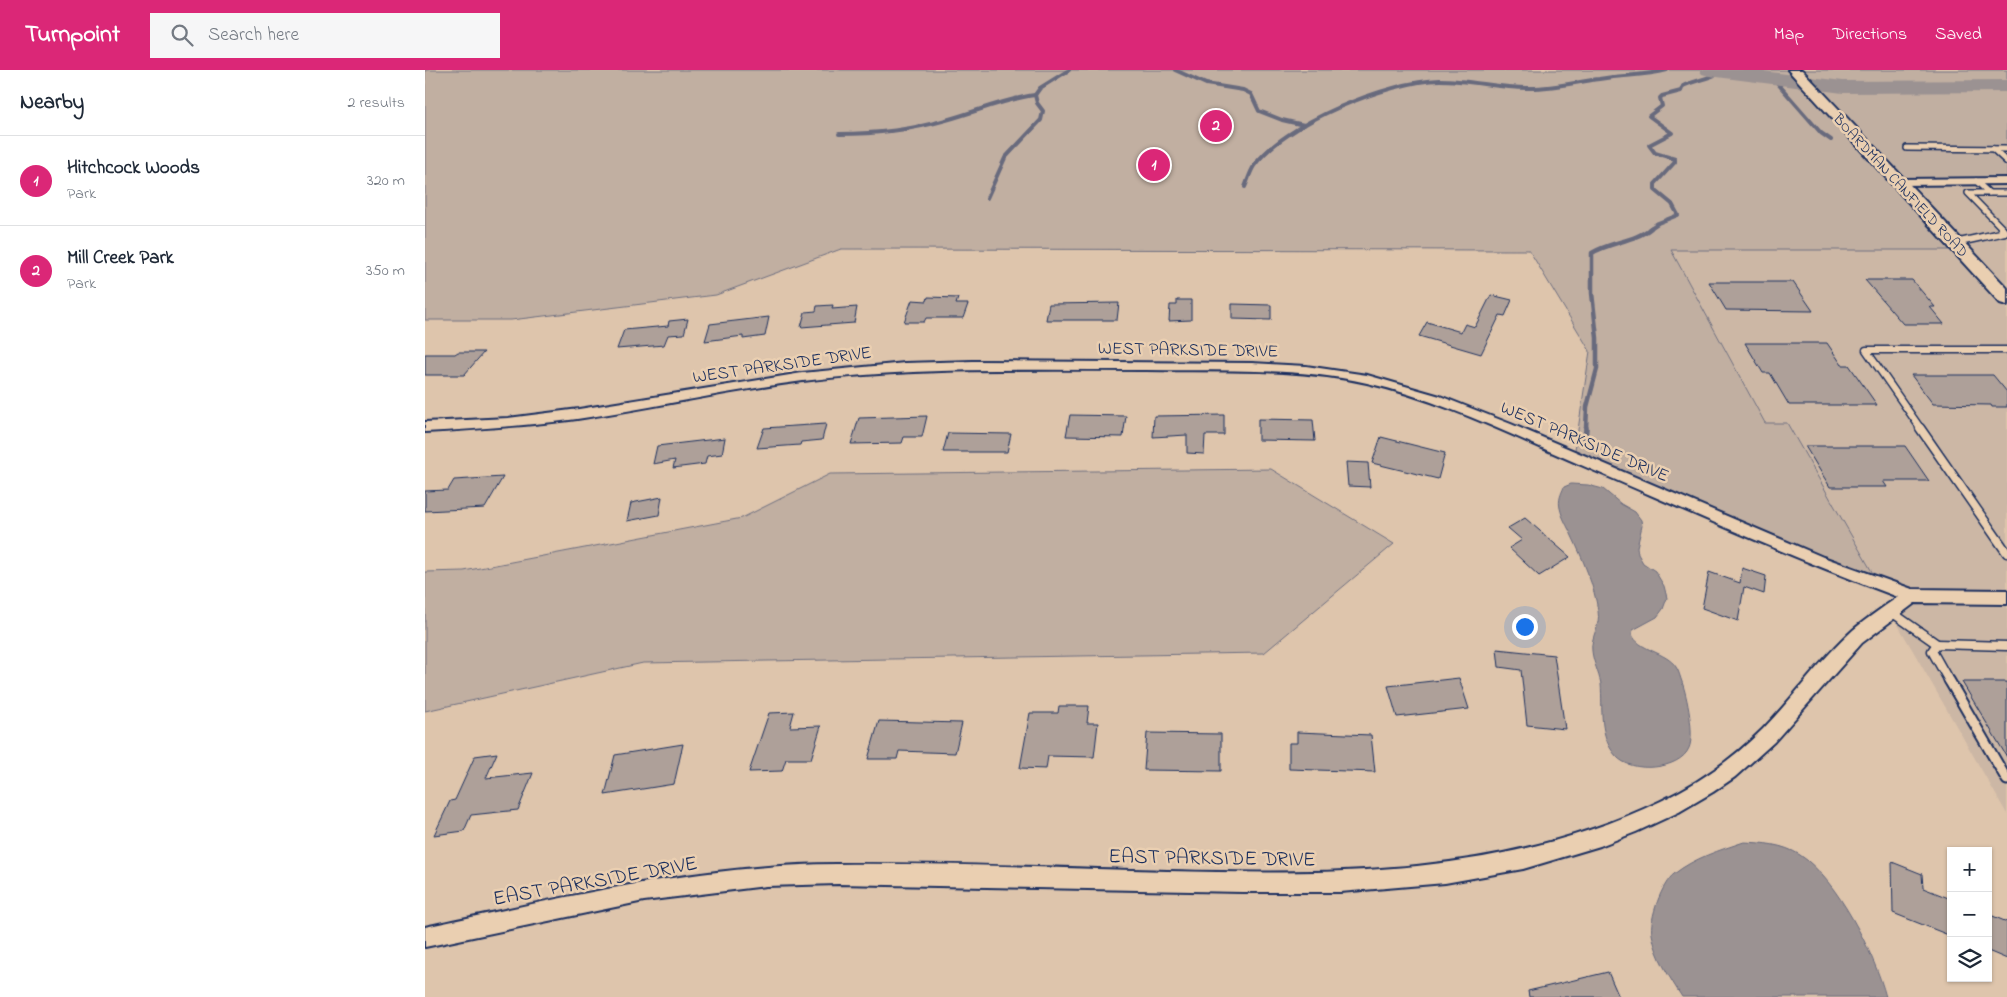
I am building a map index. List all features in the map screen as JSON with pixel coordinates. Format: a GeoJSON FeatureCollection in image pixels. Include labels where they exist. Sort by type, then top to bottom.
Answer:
{"type":"FeatureCollection","features":[{"type":"Feature","properties":{"kind":"main road","name":"BOARDMAN CANFIELD ROAD"},"geometry":{"type":"LineString","coordinates":[[1795,70],[2007,300]]}},
{"type":"Feature","properties":{"kind":"street"},"geometry":{"type":"LineString","coordinates":[[1899,182],[2007,181]]}},
{"type":"Feature","properties":{"kind":"street","name":"WEST PARKSIDE DRIVE"},"geometry":{"type":"LineString","coordinates":[[425,427],[507,422],[570,415],[802,377],[905,367],[973,365],[1242,367],[1306,370],[1367,379],[1435,399],[1514,430],[1818,561],[1912,596],[2007,597]]}},
{"type":"Feature","properties":{"kind":"street","name":"EAST PARKSIDE DRIVE"},"geometry":{"type":"LineString","coordinates":[[425,937],[644,891],[766,876],[838,874],[1324,882],[1406,878],[1485,867],[1550,851],[1615,831],[1665,809],[1708,785],[1744,759],[1772,734],[1856,638],[1912,596]]}},
{"type":"Feature","properties":{"kind":"lane"},"geometry":{"type":"LineString","coordinates":[[1907,148],[2007,149]]}},
{"type":"Feature","properties":{"kind":"lane"},"geometry":{"type":"LineString","coordinates":[[1993,149],[2007,162]]}},
{"type":"Feature","properties":{"kind":"lane"},"geometry":{"type":"LineString","coordinates":[[1977,181],[1989,193]]}},
{"type":"Feature","properties":{"kind":"lane"},"geometry":{"type":"LineString","coordinates":[[1955,243],[2005,232],[1968,193],[2007,193]]}},
{"type":"Feature","properties":{"kind":"lane"},"geometry":{"type":"LineString","coordinates":[[2007,350],[1866,350],[2007,553]]}},
{"type":"Feature","properties":{"kind":"lane"},"geometry":{"type":"LineString","coordinates":[[1890,611],[1937,644],[2007,646]]}},
{"type":"Feature","properties":{"kind":"lane"},"geometry":{"type":"LineString","coordinates":[[1937,644],[1932,651],[2007,780]]}},
{"type":"Feature","properties":{"kind":"shaded area"},"geometry":{"type":"Polygon","coordinates":[[[425,70],[2007,70],[2007,181],[1900,183],[1961,250],[1671,250],[1765,423],[1787,423],[1879,584],[1574,456],[1590,351],[1529,250],[841,249],[716,295],[511,320],[425,320],[425,70]]]}},
{"type":"Feature","properties":{"kind":"shaded area"},"geometry":{"type":"Polygon","coordinates":[[[2007,181],[2007,814],[1890,611],[1912,597],[1879,584],[1787,423],[1765,423],[1671,250],[1961,250],[1899,182],[2007,181]]]}},
{"type":"Feature","properties":{"kind":"shaded area"},"geometry":{"type":"Polygon","coordinates":[[[1271,469],[1394,544],[1264,653],[643,663],[425,711],[425,572],[464,571],[742,518],[830,474],[1271,469]]]}},
{"type":"Feature","properties":{"kind":"shaded area"},"geometry":{"type":"Polygon","coordinates":[[[1571,484],[1588,485],[1603,489],[1621,504],[1635,512],[1641,520],[1642,526],[1637,547],[1638,554],[1643,563],[1655,571],[1664,586],[1667,598],[1663,609],[1657,617],[1633,630],[1632,634],[1640,644],[1672,662],[1678,670],[1684,688],[1690,715],[1691,742],[1684,755],[1666,765],[1643,767],[1623,762],[1610,748],[1606,739],[1601,684],[1592,651],[1599,616],[1588,573],[1559,505],[1564,487],[1571,484]]]}},
{"type":"Feature","properties":{"kind":"shaded area"},"geometry":{"type":"Polygon","coordinates":[[[1744,842],[1787,848],[1814,866],[1841,899],[1853,919],[1873,960],[1886,997],[1682,997],[1664,967],[1654,943],[1652,920],[1657,902],[1669,879],[1682,868],[1707,855],[1744,842]]]}},
{"type":"Feature","properties":{"kind":"building"},"geometry":{"type":"Polygon","coordinates":[[[1865,280],[1912,280],[1935,307],[1930,307],[1944,324],[1903,324],[1865,280]]]}},
{"type":"Feature","properties":{"kind":"building"},"geometry":{"type":"Polygon","coordinates":[[[1709,282],[1793,282],[1813,311],[1726,310],[1709,282]]]}},
{"type":"Feature","properties":{"kind":"building"},"geometry":{"type":"Polygon","coordinates":[[[1491,295],[1512,300],[1505,316],[1500,315],[1481,354],[1419,336],[1427,322],[1461,332],[1465,324],[1475,327],[1491,295]]]}},
{"type":"Feature","properties":{"kind":"building"},"geometry":{"type":"Polygon","coordinates":[[[928,297],[958,298],[956,304],[968,304],[963,318],[926,318],[924,322],[904,322],[912,300],[927,301],[928,297]]]}},
{"type":"Feature","properties":{"kind":"building"},"geometry":{"type":"Polygon","coordinates":[[[1177,300],[1191,300],[1191,320],[1169,321],[1170,305],[1177,305],[1177,300]]]}},
{"type":"Feature","properties":{"kind":"building"},"geometry":{"type":"Polygon","coordinates":[[[1119,303],[1117,320],[1046,320],[1049,304],[1119,303]]]}},
{"type":"Feature","properties":{"kind":"building"},"geometry":{"type":"Polygon","coordinates":[[[1232,304],[1271,305],[1271,320],[1232,319],[1232,304]]]}},
{"type":"Feature","properties":{"kind":"building"},"geometry":{"type":"Polygon","coordinates":[[[833,305],[832,309],[857,307],[854,323],[801,327],[805,312],[816,311],[817,306],[833,305]]]}},
{"type":"Feature","properties":{"kind":"building"},"geometry":{"type":"Polygon","coordinates":[[[769,317],[765,336],[743,339],[743,336],[705,341],[710,324],[769,317]]]}},
{"type":"Feature","properties":{"kind":"building"},"geometry":{"type":"Polygon","coordinates":[[[688,319],[684,334],[668,335],[664,345],[617,349],[624,330],[668,326],[669,321],[688,319]]]}},
{"type":"Feature","properties":{"kind":"building"},"geometry":{"type":"Polygon","coordinates":[[[1745,343],[1827,343],[1842,365],[1849,365],[1877,405],[1789,405],[1770,373],[1763,373],[1745,343]]]}},
{"type":"Feature","properties":{"kind":"building"},"geometry":{"type":"Polygon","coordinates":[[[458,352],[484,352],[464,375],[425,375],[425,354],[455,354],[458,352]]]}},
{"type":"Feature","properties":{"kind":"building"},"geometry":{"type":"Polygon","coordinates":[[[1911,375],[1993,375],[2007,392],[2007,407],[1933,404],[1911,375]]]}},
{"type":"Feature","properties":{"kind":"building"},"geometry":{"type":"Polygon","coordinates":[[[1070,415],[1126,416],[1123,437],[1066,436],[1070,415]]]}},
{"type":"Feature","properties":{"kind":"building"},"geometry":{"type":"Polygon","coordinates":[[[1224,415],[1224,435],[1205,435],[1204,454],[1187,453],[1187,435],[1153,437],[1154,416],[1224,415]]]}},
{"type":"Feature","properties":{"kind":"building"},"geometry":{"type":"Polygon","coordinates":[[[927,416],[922,437],[904,437],[902,443],[851,444],[859,418],[927,416]]]}},
{"type":"Feature","properties":{"kind":"building"},"geometry":{"type":"Polygon","coordinates":[[[1258,419],[1313,420],[1315,441],[1258,440],[1258,419]]]}},
{"type":"Feature","properties":{"kind":"building"},"geometry":{"type":"Polygon","coordinates":[[[826,424],[822,440],[801,442],[800,445],[757,448],[764,428],[826,424]]]}},
{"type":"Feature","properties":{"kind":"building"},"geometry":{"type":"Polygon","coordinates":[[[948,433],[1011,434],[1007,452],[943,452],[948,433]]]}},
{"type":"Feature","properties":{"kind":"building"},"geometry":{"type":"Polygon","coordinates":[[[1381,437],[1445,453],[1438,479],[1372,463],[1381,437]]]}},
{"type":"Feature","properties":{"kind":"building"},"geometry":{"type":"Polygon","coordinates":[[[725,438],[722,454],[707,456],[705,464],[673,468],[675,460],[653,464],[657,446],[725,438]]]}},
{"type":"Feature","properties":{"kind":"building"},"geometry":{"type":"Polygon","coordinates":[[[1805,446],[1905,446],[1929,481],[1883,481],[1887,487],[1830,487],[1805,446]]]}},
{"type":"Feature","properties":{"kind":"building"},"geometry":{"type":"Polygon","coordinates":[[[1346,462],[1368,463],[1370,487],[1348,486],[1346,462]]]}},
{"type":"Feature","properties":{"kind":"building"},"geometry":{"type":"Polygon","coordinates":[[[503,477],[485,508],[425,511],[425,491],[448,490],[454,480],[503,477]]]}},
{"type":"Feature","properties":{"kind":"building"},"geometry":{"type":"Polygon","coordinates":[[[662,497],[659,515],[627,521],[631,503],[662,497]]]}},
{"type":"Feature","properties":{"kind":"building"},"geometry":{"type":"Polygon","coordinates":[[[1525,518],[1570,557],[1539,576],[1509,548],[1522,540],[1508,528],[1525,518]]]}},
{"type":"Feature","properties":{"kind":"building"},"geometry":{"type":"Polygon","coordinates":[[[1742,568],[1766,576],[1764,594],[1744,587],[1738,621],[1702,608],[1709,572],[1740,583],[1742,568]]]}},
{"type":"Feature","properties":{"kind":"building"},"geometry":{"type":"Polygon","coordinates":[[[1497,649],[1554,655],[1565,729],[1527,725],[1521,670],[1499,667],[1497,649]]]}},
{"type":"Feature","properties":{"kind":"building"},"geometry":{"type":"Polygon","coordinates":[[[1459,678],[1469,709],[1397,717],[1388,686],[1459,678]]]}},
{"type":"Feature","properties":{"kind":"building"},"geometry":{"type":"Polygon","coordinates":[[[1962,682],[2007,682],[2007,757],[1962,682]]]}},
{"type":"Feature","properties":{"kind":"building"},"geometry":{"type":"Polygon","coordinates":[[[1059,706],[1089,706],[1087,723],[1098,723],[1094,757],[1048,756],[1046,769],[1020,768],[1030,713],[1058,713],[1059,706]]]}},
{"type":"Feature","properties":{"kind":"building"},"geometry":{"type":"Polygon","coordinates":[[[794,712],[790,727],[821,726],[811,759],[786,759],[782,771],[749,772],[769,713],[794,712]]]}},
{"type":"Feature","properties":{"kind":"building"},"geometry":{"type":"Polygon","coordinates":[[[879,721],[962,723],[955,753],[899,751],[897,759],[868,759],[879,721]]]}},
{"type":"Feature","properties":{"kind":"building"},"geometry":{"type":"Polygon","coordinates":[[[1297,732],[1371,735],[1375,772],[1289,769],[1289,743],[1297,743],[1297,732]]]}},
{"type":"Feature","properties":{"kind":"building"},"geometry":{"type":"Polygon","coordinates":[[[1147,733],[1221,734],[1221,771],[1144,770],[1147,733]]]}},
{"type":"Feature","properties":{"kind":"building"},"geometry":{"type":"Polygon","coordinates":[[[683,744],[674,784],[605,795],[615,755],[683,744]]]}},
{"type":"Feature","properties":{"kind":"building"},"geometry":{"type":"Polygon","coordinates":[[[497,753],[486,778],[533,773],[518,810],[471,815],[464,831],[434,835],[450,801],[455,800],[475,756],[497,753]]]}},
{"type":"Feature","properties":{"kind":"building"},"geometry":{"type":"Polygon","coordinates":[[[1892,862],[1922,874],[1923,888],[1947,897],[1947,934],[1893,913],[1892,862]]]}},
{"type":"Feature","properties":{"kind":"building"},"geometry":{"type":"Polygon","coordinates":[[[1992,916],[2007,922],[2007,959],[1992,953],[1992,916]]]}},
{"type":"Feature","properties":{"kind":"building"},"geometry":{"type":"Polygon","coordinates":[[[1608,972],[1619,997],[1529,997],[1528,991],[1608,972]]]}},
{"type":"Feature","properties":{"kind":"waterway"},"geometry":{"type":"LineString","coordinates":[[1035,95],[1040,88],[1069,70]]}},
{"type":"Feature","properties":{"kind":"waterway"},"geometry":{"type":"LineString","coordinates":[[1175,70],[1206,84],[1243,90],[1251,94],[1259,111],[1282,120],[1304,125]]}},
{"type":"Feature","properties":{"kind":"waterway"},"geometry":{"type":"LineString","coordinates":[[1245,187],[1254,166],[1269,150],[1289,135],[1339,107],[1394,88],[1419,82],[1440,80],[1520,88],[1540,88],[1667,70]]}},
{"type":"Feature","properties":{"kind":"waterway"},"geometry":{"type":"LineString","coordinates":[[1709,70],[1843,87],[2007,86]]}},
{"type":"Feature","properties":{"kind":"waterway"},"geometry":{"type":"LineString","coordinates":[[1649,229],[1678,215],[1672,204],[1655,190],[1655,184],[1675,162],[1675,159],[1655,153],[1649,145],[1672,133],[1649,116],[1662,106],[1660,98],[1662,96],[1681,91],[1683,86],[1721,72]]}},
{"type":"Feature","properties":{"kind":"waterway"},"geometry":{"type":"LineString","coordinates":[[1773,78],[1821,133],[1831,140]]}},
{"type":"Feature","properties":{"kind":"waterway"},"geometry":{"type":"LineString","coordinates":[[839,134],[906,129],[957,117],[1012,99],[1035,95]]}},
{"type":"Feature","properties":{"kind":"waterway"},"geometry":{"type":"LineString","coordinates":[[987,198],[1005,158],[1041,120],[1043,111],[1037,103],[1035,95]]}},
{"type":"Feature","properties":{"kind":"waterway"},"geometry":{"type":"LineString","coordinates":[[1586,429],[1587,407],[1597,369],[1597,338],[1592,293],[1592,253],[1638,236],[1651,228]]}},
{"type":"Feature","properties":{"kind":"waterway"},"geometry":{"type":"LineString","coordinates":[[1585,441],[1586,428]]}},
{"type":"Feature","properties":{"kind":"place","name":"Mill Creek Park"},"geometry":{"type":"Point","coordinates":[1216,126]}},
{"type":"Feature","properties":{"kind":"place","name":"Hitchcock Woods"},"geometry":{"type":"Point","coordinates":[1154,165]}}]}
